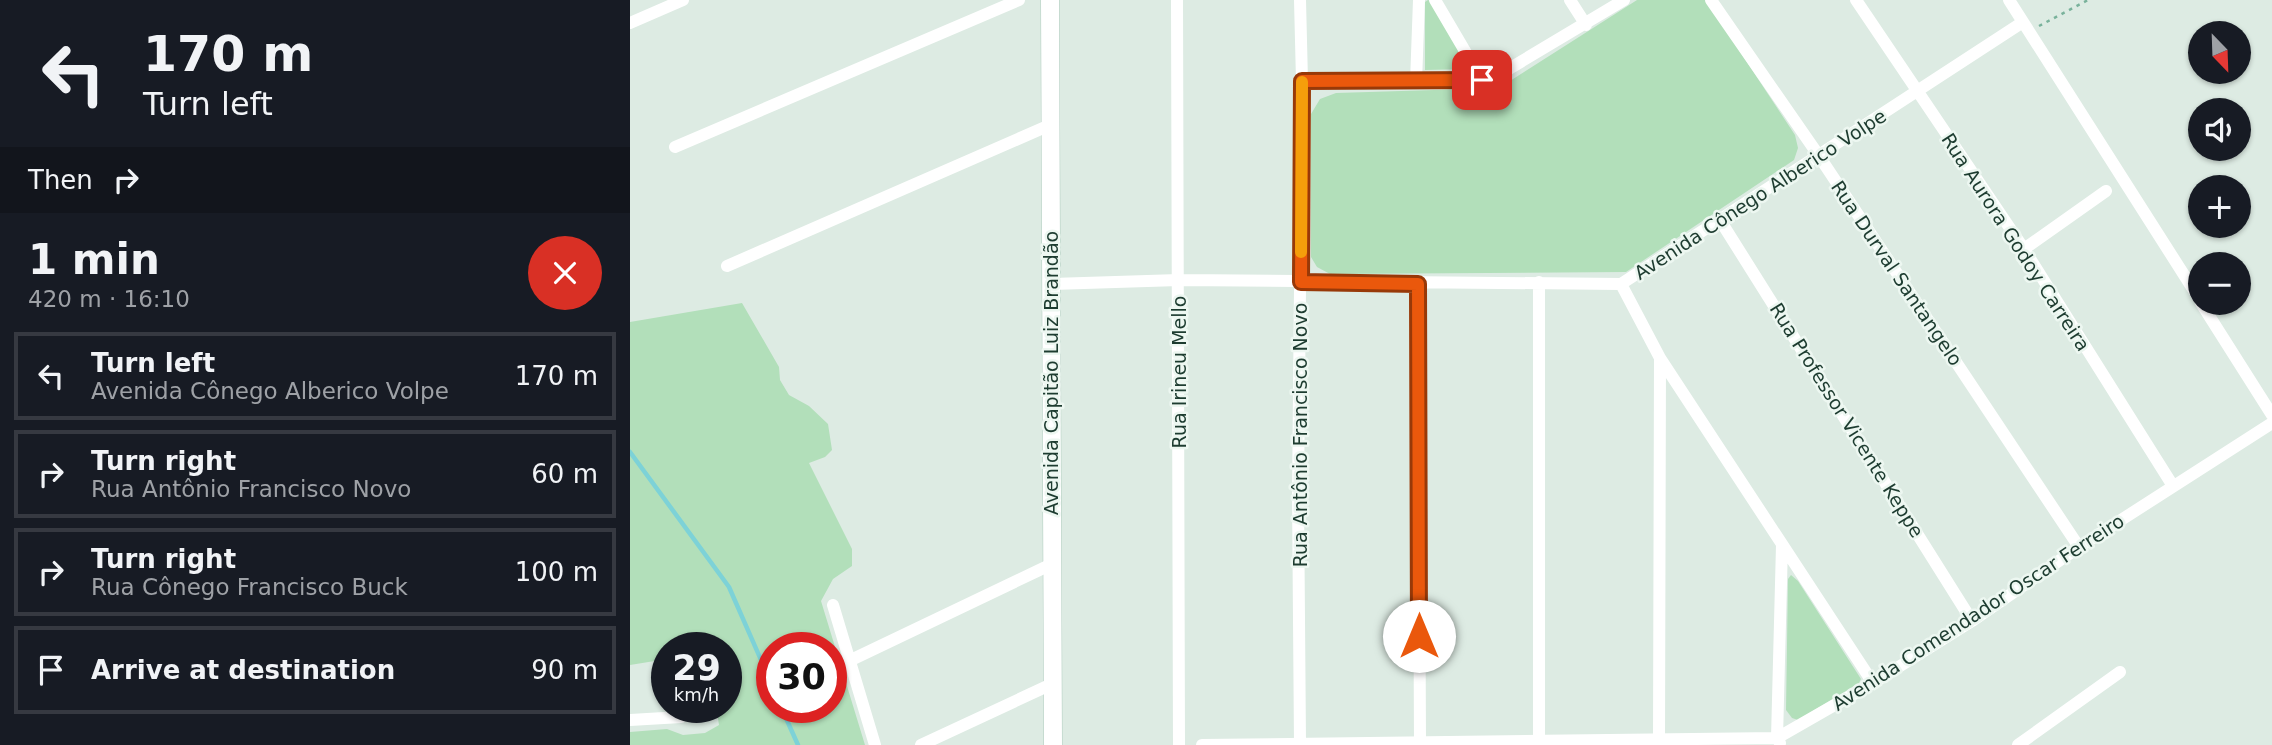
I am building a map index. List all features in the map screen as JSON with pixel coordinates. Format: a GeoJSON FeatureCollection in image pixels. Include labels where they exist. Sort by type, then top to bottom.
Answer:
{"type":"FeatureCollection","features":[{"type":"Feature","properties":{"kind":"main road","name":"Avenida Capitão Luiz Brandão"},"geometry":{"type":"LineString","coordinates":[[1050,0],[1053,745]]}},
{"type":"Feature","properties":{"kind":"street"},"geometry":{"type":"LineString","coordinates":[[630,23],[683,0]]}},
{"type":"Feature","properties":{"kind":"street"},"geometry":{"type":"LineString","coordinates":[[675,147],[1019,0]]}},
{"type":"Feature","properties":{"kind":"street","name":"Rua Irineu Mello"},"geometry":{"type":"LineString","coordinates":[[1177,0],[1179,745]]}},
{"type":"Feature","properties":{"kind":"street","name":"Rua Antônio Francisco Novo"},"geometry":{"type":"LineString","coordinates":[[1300,0],[1300,743]]}},
{"type":"Feature","properties":{"kind":"street"},"geometry":{"type":"LineString","coordinates":[[1416,82],[1419,0]]}},
{"type":"Feature","properties":{"kind":"street"},"geometry":{"type":"LineString","coordinates":[[1435,0],[1482,80]]}},
{"type":"Feature","properties":{"kind":"street"},"geometry":{"type":"LineString","coordinates":[[1570,0],[1586,24]]}},
{"type":"Feature","properties":{"kind":"street"},"geometry":{"type":"LineString","coordinates":[[1302,81],[1482,80],[1497,76],[1624,0]]}},
{"type":"Feature","properties":{"kind":"street","name":"Rua Durval Santangelo"},"geometry":{"type":"LineString","coordinates":[[1712,0],[2079,547]]}},
{"type":"Feature","properties":{"kind":"street","name":"Rua Aurora Godoy Carreira"},"geometry":{"type":"LineString","coordinates":[[1856,0],[2024,249],[2173,486]]}},
{"type":"Feature","properties":{"kind":"street"},"geometry":{"type":"LineString","coordinates":[[2009,0],[2188,283]]}},
{"type":"Feature","properties":{"kind":"street","name":"Avenida Cônego Alberico Volpe"},"geometry":{"type":"LineString","coordinates":[[1052,284],[1179,280],[1621,285],[1917,92],[2026,27]]}},
{"type":"Feature","properties":{"kind":"street"},"geometry":{"type":"LineString","coordinates":[[727,265],[1050,125]]}},
{"type":"Feature","properties":{"kind":"street"},"geometry":{"type":"LineString","coordinates":[[2024,249],[2106,191]]}},
{"type":"Feature","properties":{"kind":"street","name":"Rua Professor Vicente Keppe"},"geometry":{"type":"LineString","coordinates":[[1720,220],[1972,621]]}},
{"type":"Feature","properties":{"kind":"street"},"geometry":{"type":"LineString","coordinates":[[1539,282],[1539,741]]}},
{"type":"Feature","properties":{"kind":"street"},"geometry":{"type":"LineString","coordinates":[[1418,284],[1420,741]]}},
{"type":"Feature","properties":{"kind":"street"},"geometry":{"type":"LineString","coordinates":[[1621,285],[1660,358],[1873,683]]}},
{"type":"Feature","properties":{"kind":"street"},"geometry":{"type":"LineString","coordinates":[[2208,315],[2272,415]]}},
{"type":"Feature","properties":{"kind":"street"},"geometry":{"type":"LineString","coordinates":[[1659,741],[1660,358]]}},
{"type":"Feature","properties":{"kind":"street","name":"Avenida Comendador Oscar Ferreiro"},"geometry":{"type":"LineString","coordinates":[[1202,745],[1420,741],[1779,741],[1972,621],[2079,547],[2272,423]]}},
{"type":"Feature","properties":{"kind":"street"},"geometry":{"type":"LineString","coordinates":[[1779,741],[1782,545]]}},
{"type":"Feature","properties":{"kind":"street"},"geometry":{"type":"LineString","coordinates":[[851,660],[1052,564]]}},
{"type":"Feature","properties":{"kind":"street"},"geometry":{"type":"LineString","coordinates":[[833,605],[875,745]]}},
{"type":"Feature","properties":{"kind":"street"},"geometry":{"type":"LineString","coordinates":[[2018,745],[2120,672]]}},
{"type":"Feature","properties":{"kind":"street"},"geometry":{"type":"LineString","coordinates":[[921,745],[1054,684]]}},
{"type":"Feature","properties":{"kind":"street"},"geometry":{"type":"LineString","coordinates":[[630,720],[651,719]]}},
{"type":"Feature","properties":{"kind":"path"},"geometry":{"type":"LineString","coordinates":[[2026,27],[2088,0]]}},
{"type":"Feature","properties":{"kind":"green space"},"geometry":{"type":"Polygon","coordinates":[[[1428,0],[1469,69],[1425,70],[1425,2],[1428,0]]]}},
{"type":"Feature","properties":{"kind":"green space"},"geometry":{"type":"Polygon","coordinates":[[[1637,0],[1706,0],[1795,135],[1798,148],[1794,160],[1626,272],[1330,274],[1317,267],[1311,257],[1311,114],[1320,99],[1336,93],[1499,88],[1637,0]]]}},
{"type":"Feature","properties":{"kind":"green space"},"geometry":{"type":"Polygon","coordinates":[[[742,303],[779,367],[780,380],[789,395],[809,406],[828,424],[832,450],[825,457],[809,463],[852,549],[852,566],[833,579],[821,601],[830,632],[756,632],[756,723],[847,723],[847,686],[865,745],[630,745],[630,732],[667,729],[683,735],[705,733],[719,723],[742,723],[742,632],[651,632],[651,662],[630,665],[630,322],[742,303]]]}},
{"type":"Feature","properties":{"kind":"green space"},"geometry":{"type":"Polygon","coordinates":[[[1791,575],[1798,581],[1861,679],[1859,683],[1798,720],[1792,718],[1786,710],[1788,579],[1791,575]]]}},
{"type":"Feature","properties":{"kind":"waterway"},"geometry":{"type":"LineString","coordinates":[[630,452],[729,587],[756,649]]}},
{"type":"Feature","properties":{"kind":"waterway"},"geometry":{"type":"LineString","coordinates":[[788,723],[798,745]]}},
{"type":"Feature","properties":{"kind":"slow traffic"},"geometry":{"type":"LineString","coordinates":[[1301,252],[1302,82]]}},
{"type":"Feature","properties":{"kind":"route"},"geometry":{"type":"LineString","coordinates":[[1419,636],[1418,284],[1301,282],[1302,81],[1482,80]]}}]}
